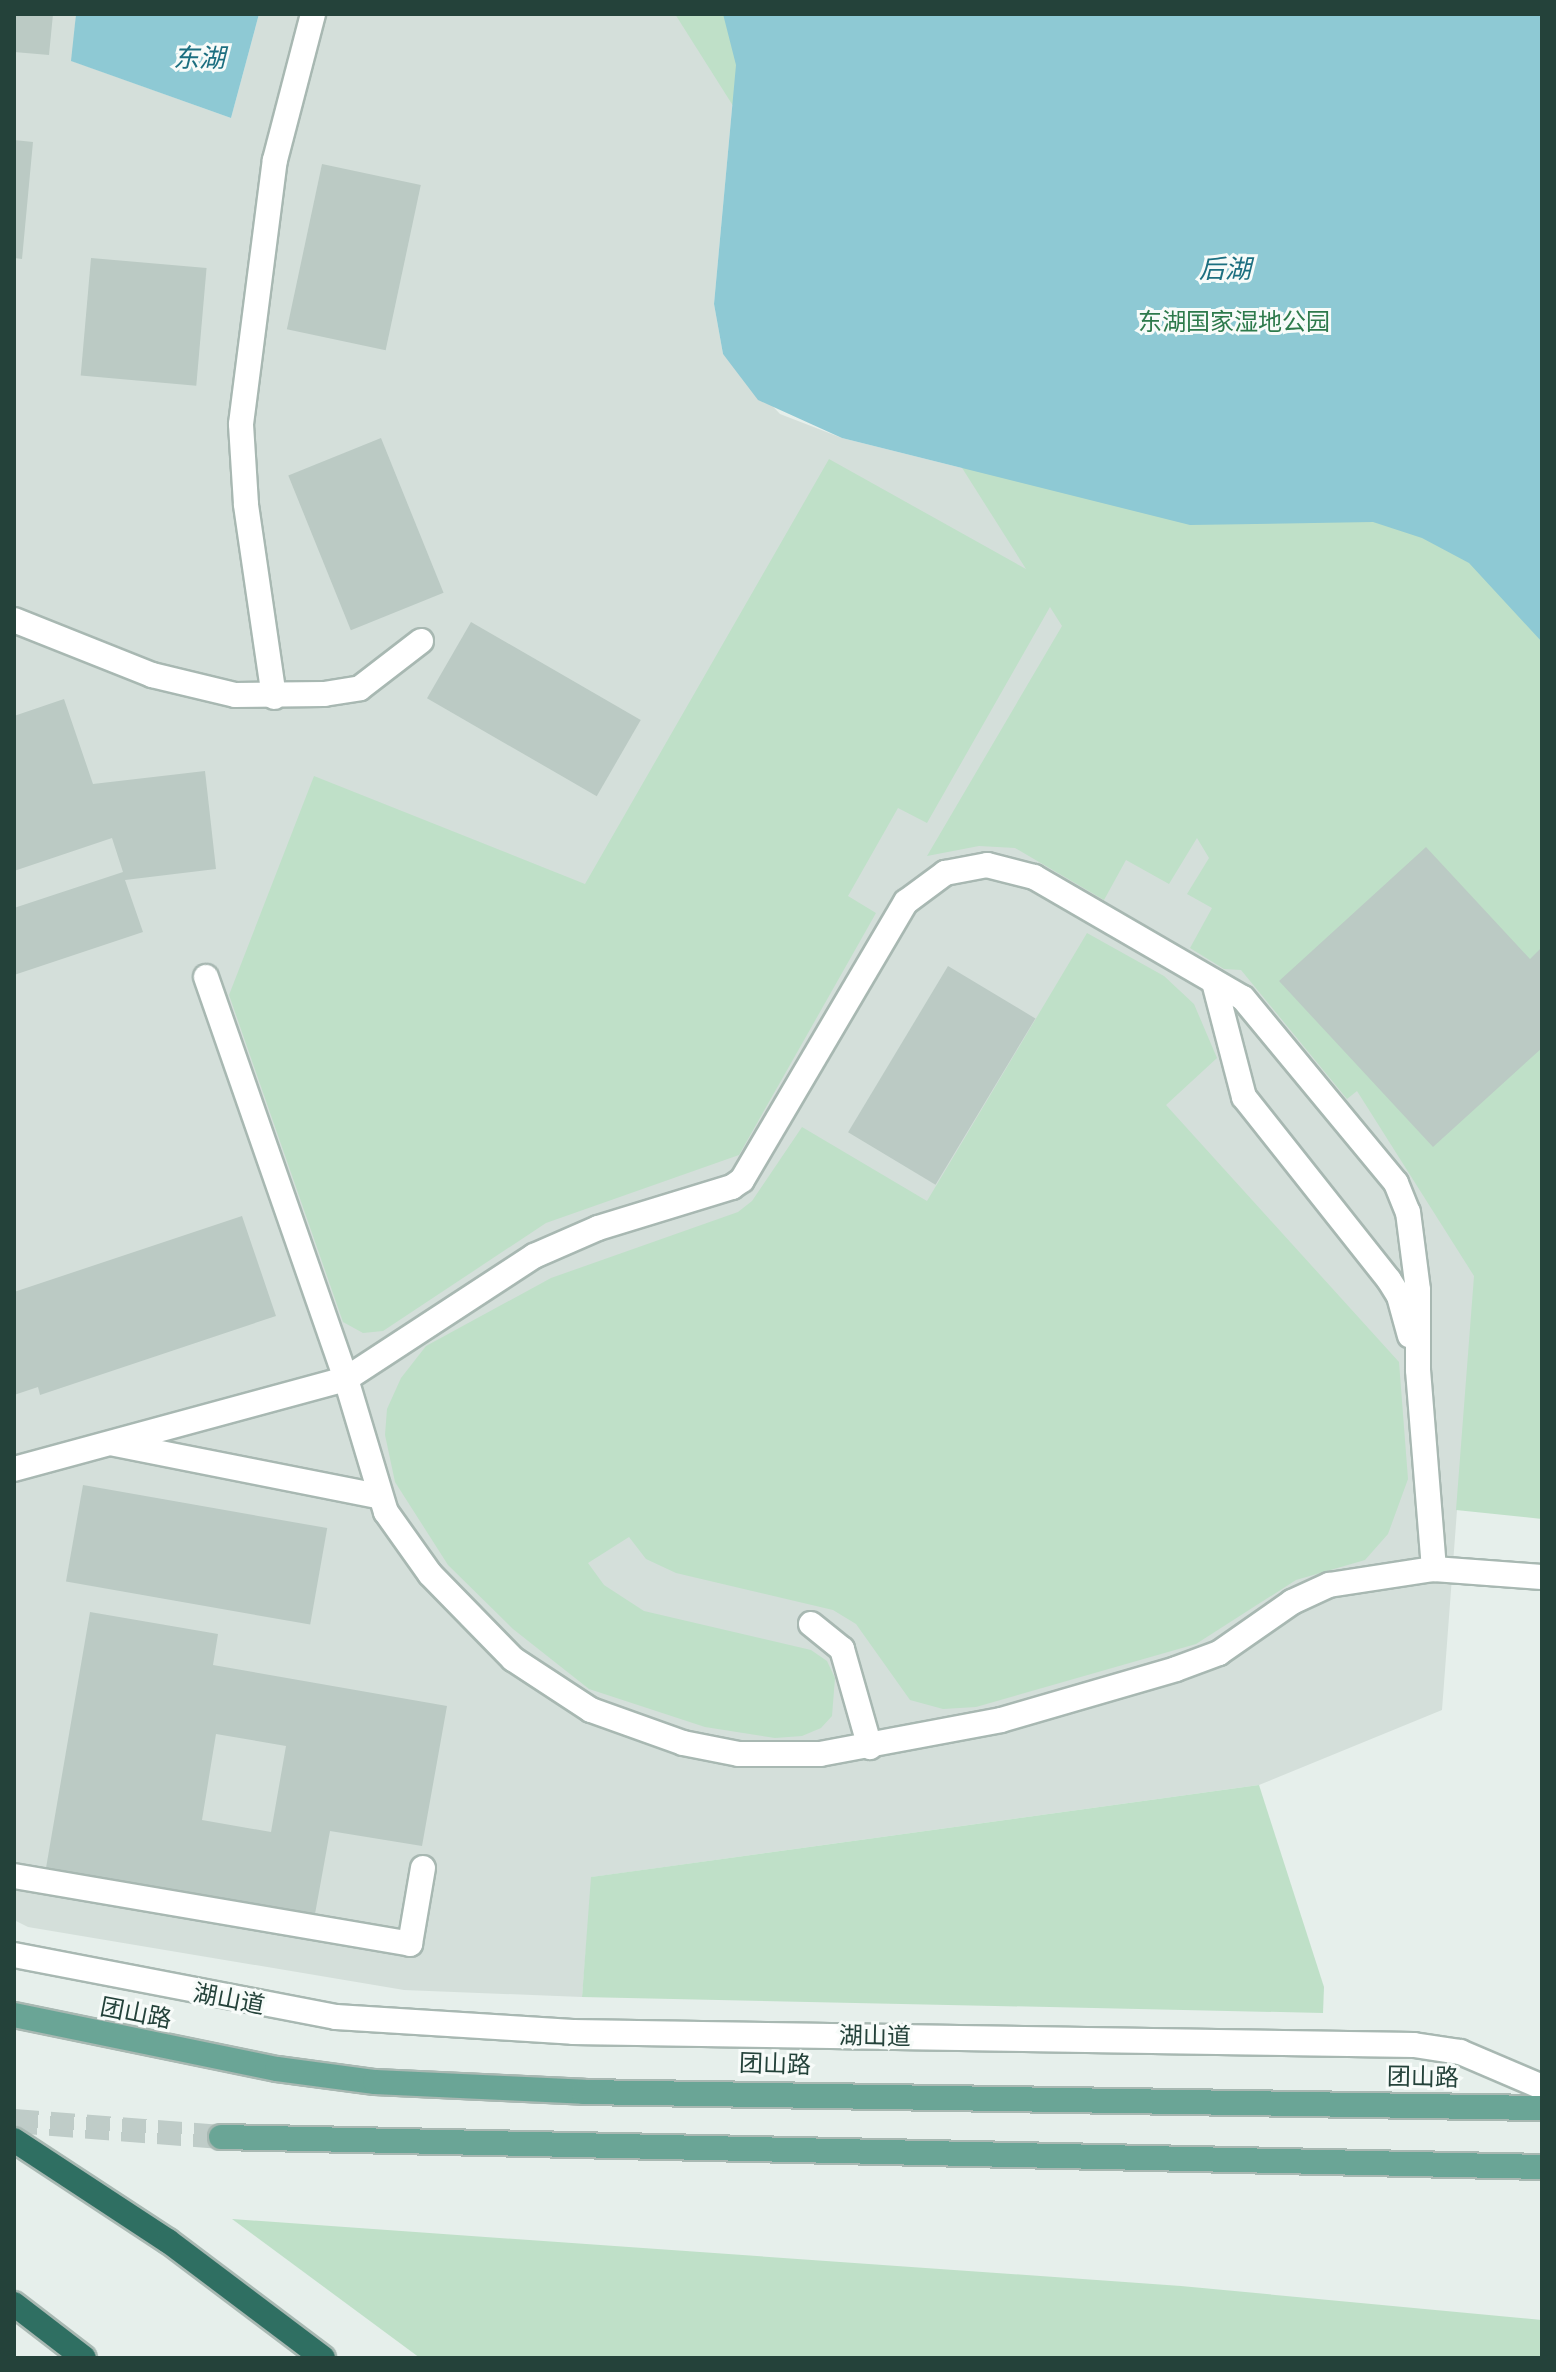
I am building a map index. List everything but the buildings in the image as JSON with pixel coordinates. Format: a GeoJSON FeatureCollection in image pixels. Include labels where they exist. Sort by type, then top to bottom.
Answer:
{"type":"FeatureCollection","features":[{"type":"Feature","properties":{"kind":"highway"},"geometry":{"type":"LineString","coordinates":[[14,2140],[168,2241],[323,2358]]}},
{"type":"Feature","properties":{"kind":"highway"},"geometry":{"type":"LineString","coordinates":[[14,2304],[84,2358]]}},
{"type":"Feature","properties":{"kind":"main road","name":"团山路"},"geometry":{"type":"LineString","coordinates":[[14,2015],[277,2069],[375,2082],[584,2092],[1542,2108]]}},
{"type":"Feature","properties":{"kind":"main road"},"geometry":{"type":"LineString","coordinates":[[221,2137],[1542,2167]]}},
{"type":"Feature","properties":{"kind":"street"},"geometry":{"type":"LineString","coordinates":[[274,697],[246,504],[241,424],[275,160],[313,14]]}},
{"type":"Feature","properties":{"kind":"street"},"geometry":{"type":"LineString","coordinates":[[14,620],[197,689],[274,697],[360,688],[421,641]]}},
{"type":"Feature","properties":{"kind":"street"},"geometry":{"type":"LineString","coordinates":[[14,1469],[346,1379],[534,1256],[598,1228],[742,1180],[906,902],[945,873],[987,865],[1034,877],[1214,982],[1256,1013],[1396,1183],[1408,1212],[1418,1290],[1418,1370],[1434,1569]]}},
{"type":"Feature","properties":{"kind":"street"},"geometry":{"type":"LineString","coordinates":[[206,977],[346,1379],[377,1496],[430,1574],[513,1659],[591,1710],[683,1743],[739,1754],[807,1755],[870,1747],[1001,1720],[1176,1669],[1219,1653],[1292,1602],[1329,1585],[1434,1569],[1542,1577]]}},
{"type":"Feature","properties":{"kind":"street"},"geometry":{"type":"LineString","coordinates":[[1214,982],[1244,1097],[1399,1296],[1418,1370]]}},
{"type":"Feature","properties":{"kind":"street"},"geometry":{"type":"LineString","coordinates":[[109,1443],[377,1496]]}},
{"type":"Feature","properties":{"kind":"street"},"geometry":{"type":"LineString","coordinates":[[811,1624],[842,1649],[870,1747]]}},
{"type":"Feature","properties":{"kind":"street"},"geometry":{"type":"LineString","coordinates":[[14,1876],[410,1944],[423,1868]]}},
{"type":"Feature","properties":{"kind":"street","name":"湖山道"},"geometry":{"type":"LineString","coordinates":[[14,1955],[336,2017],[573,2032],[1414,2045],[1460,2052],[1542,2087]]}},
{"type":"Feature","properties":{"kind":"shaded area"},"geometry":{"type":"Polygon","coordinates":[[[14,14],[76,14],[72,61],[231,118],[259,14],[723,14],[736,65],[714,304],[723,354],[780,414],[842,438],[1190,525],[1542,1074],[1481,1191],[1442,1710],[1259,1785],[592,1877],[582,1997],[404,1990],[28,1927],[14,1920],[14,14]]]}},
{"type":"Feature","properties":{"kind":"green space","name":"东湖国家湿地公园"},"geometry":{"type":"Polygon","coordinates":[[[675,14],[1542,14],[1542,1519],[1456,1510],[1474,1276],[1357,1091],[1347,1099],[1241,970],[1224,969],[1190,948],[1212,908],[1187,894],[1209,858],[1197,838],[1169,884],[1126,860],[1104,900],[1015,848],[979,846],[927,856],[1062,626],[1050,607],[927,823],[898,808],[848,896],[876,913],[739,1155],[546,1223],[383,1331],[363,1333],[343,1322],[229,995],[314,776],[585,884],[829,459],[1026,569],[675,14]]]}},
{"type":"Feature","properties":{"kind":"green space"},"geometry":{"type":"Polygon","coordinates":[[[1087,933],[1164,976],[1194,1004],[1217,1058],[1166,1105],[1399,1362],[1408,1479],[1388,1534],[1365,1560],[1296,1580],[1196,1644],[976,1707],[943,1709],[910,1700],[856,1624],[833,1610],[676,1573],[646,1559],[629,1537],[588,1563],[604,1585],[644,1611],[811,1650],[827,1661],[835,1678],[832,1716],[821,1728],[802,1736],[775,1738],[705,1727],[589,1689],[513,1629],[448,1565],[395,1482],[385,1435],[387,1409],[401,1378],[426,1346],[551,1278],[738,1212],[752,1201],[802,1127],[927,1201],[1087,933]]]}},
{"type":"Feature","properties":{"kind":"green space"},"geometry":{"type":"Polygon","coordinates":[[[1259,1785],[1324,1987],[1323,2013],[582,1997],[591,1877],[1259,1785]]]}},
{"type":"Feature","properties":{"kind":"green space"},"geometry":{"type":"Polygon","coordinates":[[[232,2219],[1181,2286],[1542,2320],[1542,2358],[420,2358],[232,2219]]]}},
{"type":"Feature","properties":{"kind":"water","name":"东湖"},"geometry":{"type":"Polygon","coordinates":[[[76,14],[259,14],[231,118],[71,61],[76,14]]]}},
{"type":"Feature","properties":{"kind":"water","name":"后湖"},"geometry":{"type":"Polygon","coordinates":[[[723,14],[1542,14],[1542,642],[1469,563],[1422,538],[1373,522],[1190,525],[842,438],[758,400],[723,354],[714,304],[736,65],[723,14]]]}},
{"type":"Feature","properties":{"kind":"tunnel"},"geometry":{"type":"LineString","coordinates":[[14,2121],[221,2137]]}}]}
